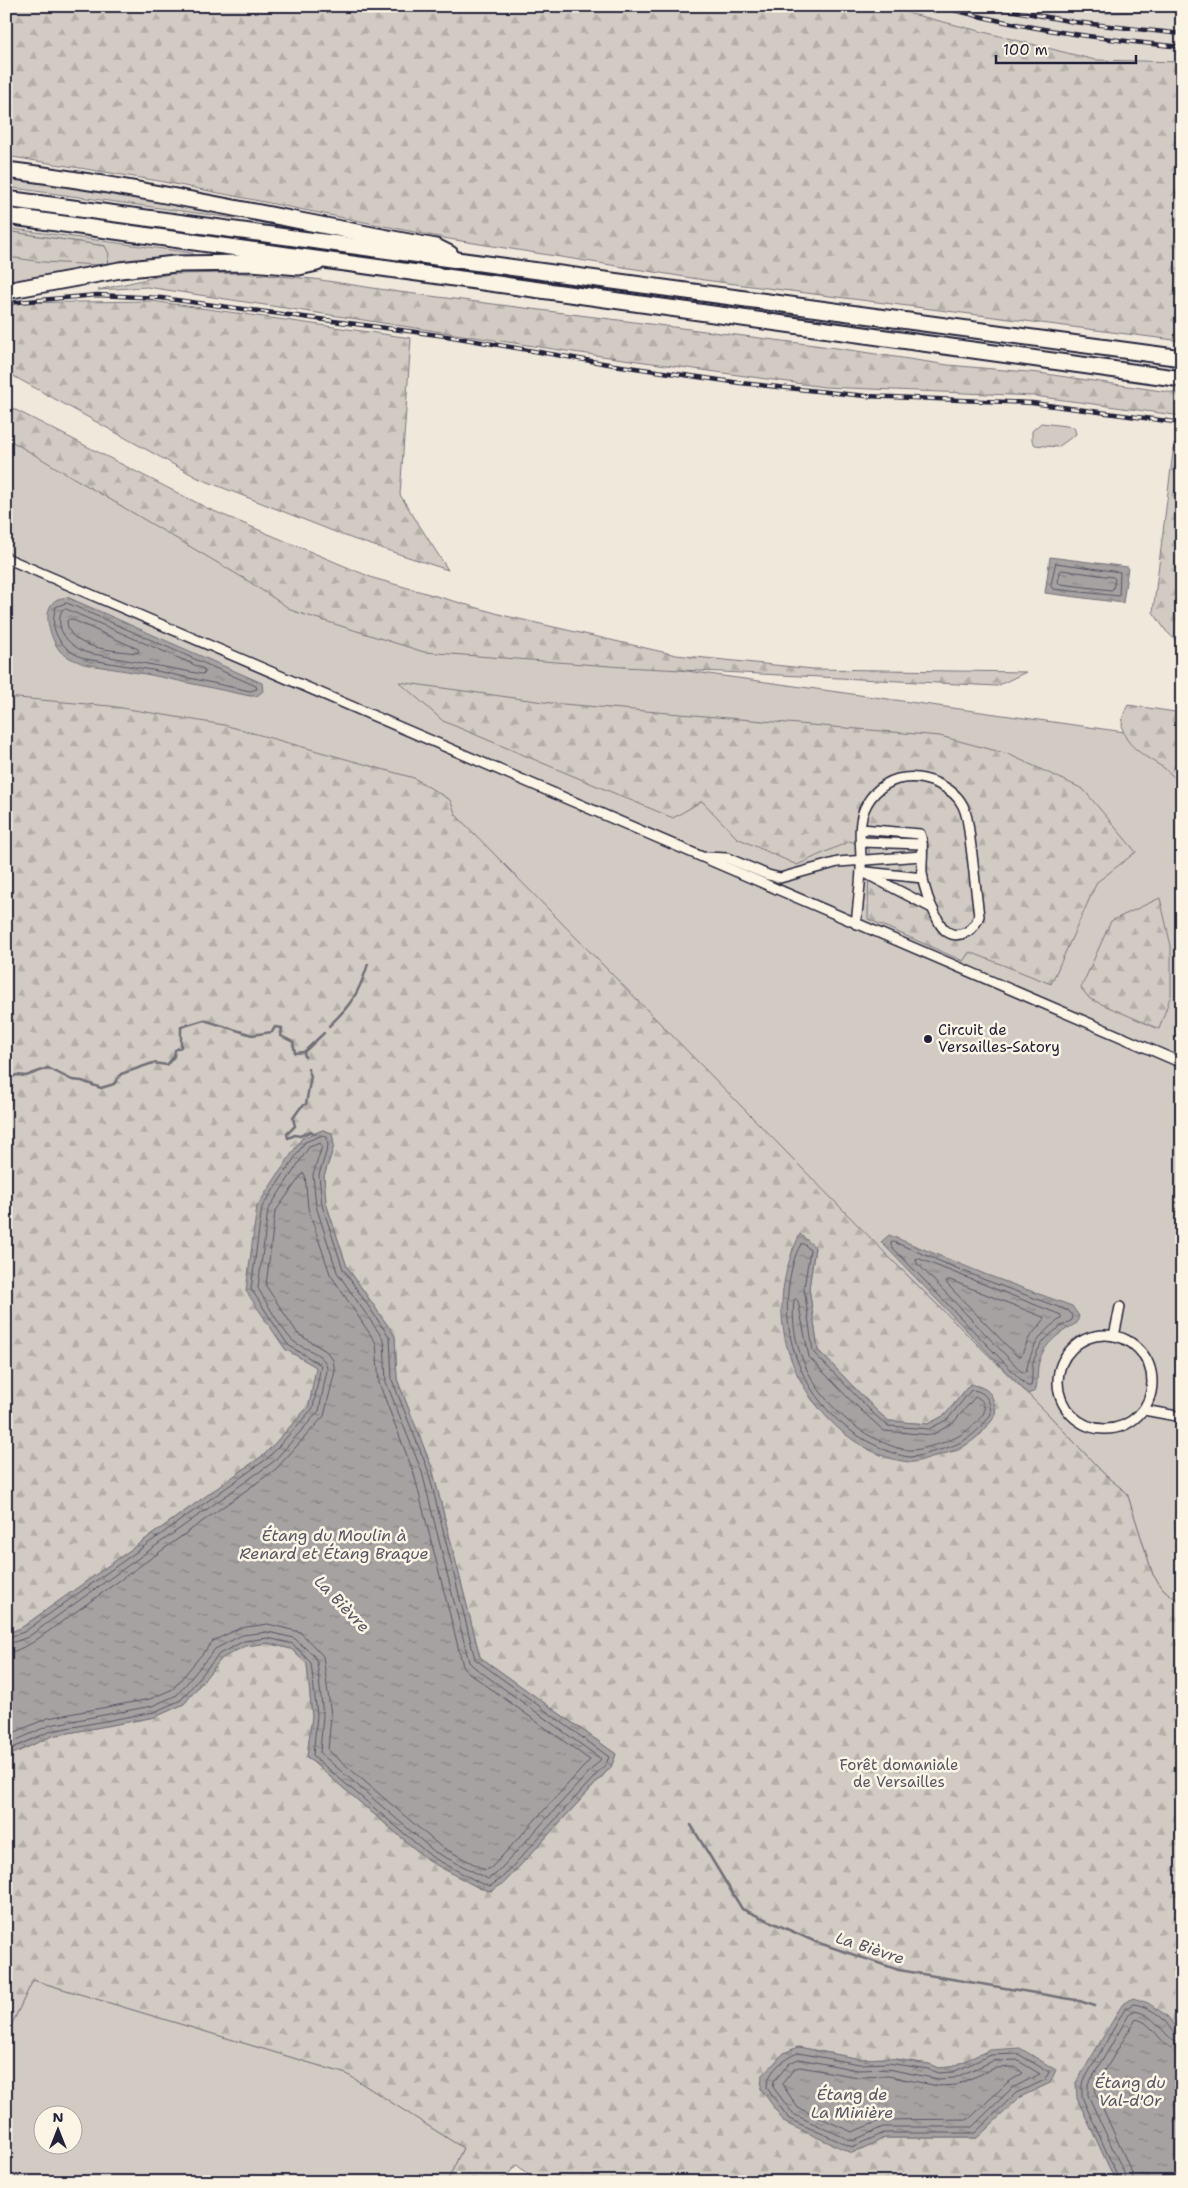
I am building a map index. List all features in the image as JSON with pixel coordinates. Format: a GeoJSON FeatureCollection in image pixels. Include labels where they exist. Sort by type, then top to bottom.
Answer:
{"type":"FeatureCollection","features":[{"type":"Feature","properties":{"kind":"highway"},"geometry":{"type":"LineString","coordinates":[[6,170],[80,179],[436,247],[462,261]]}},
{"type":"Feature","properties":{"kind":"highway"},"geometry":{"type":"LineString","coordinates":[[6,199],[1182,358]]}},
{"type":"Feature","properties":{"kind":"highway"},"geometry":{"type":"LineString","coordinates":[[6,216],[1182,379]]}},
{"type":"Feature","properties":{"kind":"highway"},"geometry":{"type":"LineString","coordinates":[[6,291],[120,270],[175,264],[251,263],[299,267],[328,261]]}},
{"type":"Feature","properties":{"kind":"street"},"geometry":{"type":"LineString","coordinates":[[6,558],[1175,1060]]}},
{"type":"Feature","properties":{"kind":"street"},"geometry":{"type":"LineString","coordinates":[[856,924],[861,871],[861,829],[862,815],[871,798],[878,790],[890,782],[905,778],[924,780],[940,785],[957,797],[965,808],[979,916],[972,929],[957,935],[946,932],[941,927],[930,907],[923,878],[922,837],[918,833],[861,829]]}},
{"type":"Feature","properties":{"kind":"street"},"geometry":{"type":"LineString","coordinates":[[861,842],[922,844]]}},
{"type":"Feature","properties":{"kind":"street"},"geometry":{"type":"LineString","coordinates":[[704,857],[727,858],[780,878],[838,862],[922,856]]}},
{"type":"Feature","properties":{"kind":"street"},"geometry":{"type":"LineString","coordinates":[[861,871],[930,907]]}},
{"type":"Feature","properties":{"kind":"street"},"geometry":{"type":"LineString","coordinates":[[861,871],[923,878]]}},
{"type":"Feature","properties":{"kind":"street"},"geometry":{"type":"LineString","coordinates":[[1114,1336],[1120,1307]]}},
{"type":"Feature","properties":{"kind":"street"},"geometry":{"type":"LineString","coordinates":[[1106,1334],[1114,1336],[1137,1346],[1147,1359],[1153,1374],[1152,1391],[1144,1410],[1136,1419],[1122,1427],[1107,1430],[1092,1428],[1078,1422],[1067,1412],[1060,1398],[1057,1383],[1059,1368],[1066,1355],[1076,1344],[1090,1337],[1106,1334]]}},
{"type":"Feature","properties":{"kind":"street"},"geometry":{"type":"LineString","coordinates":[[1144,1410],[1182,1417]]}},
{"type":"Feature","properties":{"kind":"shaded area"},"geometry":{"type":"Polygon","coordinates":[[[880,6],[1079,6],[1105,13],[1182,11],[1182,62],[1095,60],[880,6]]]}},
{"type":"Feature","properties":{"kind":"shaded area"},"geometry":{"type":"Polygon","coordinates":[[[1182,1474],[1182,1550],[1175,1528],[1175,1513],[1182,1474]]]}},
{"type":"Feature","properties":{"kind":"green space"},"geometry":{"type":"Polygon","coordinates":[[[6,6],[880,6],[1095,60],[1182,62],[1182,341],[704,280],[449,239],[159,181],[6,156],[6,6]]]}},
{"type":"Feature","properties":{"kind":"green space"},"geometry":{"type":"Polygon","coordinates":[[[1079,6],[1182,6],[1182,11],[1105,13],[1079,6]]]}},
{"type":"Feature","properties":{"kind":"green space"},"geometry":{"type":"Polygon","coordinates":[[[6,176],[240,215],[240,219],[6,187],[6,176]]]}},
{"type":"Feature","properties":{"kind":"green space"},"geometry":{"type":"Polygon","coordinates":[[[6,228],[193,253],[193,255],[122,262],[6,285],[6,255],[8,257],[105,246],[6,231],[6,228]]]}},
{"type":"Feature","properties":{"kind":"green space"},"geometry":{"type":"Polygon","coordinates":[[[6,231],[105,246],[109,254],[107,263],[99,265],[43,262],[8,257],[6,231]]]}},
{"type":"Feature","properties":{"kind":"green space"},"geometry":{"type":"Polygon","coordinates":[[[241,273],[314,279],[399,292],[830,347],[948,365],[1039,373],[1182,394],[1182,416],[1034,396],[824,387],[573,352],[147,287],[98,290],[169,274],[241,273]]]}},
{"type":"Feature","properties":{"kind":"green space"},"geometry":{"type":"Polygon","coordinates":[[[152,301],[411,338],[400,495],[448,570],[353,539],[198,478],[6,372],[6,303],[152,301]]]}},
{"type":"Feature","properties":{"kind":"green space"},"geometry":{"type":"Polygon","coordinates":[[[6,405],[209,509],[373,578],[506,616],[676,655],[813,669],[1026,672],[997,686],[623,667],[424,652],[293,611],[245,579],[6,438],[6,405]]]}},
{"type":"Feature","properties":{"kind":"green space","name":"Circuit de Versailles-Satory"},"geometry":{"type":"Polygon","coordinates":[[[6,419],[357,625],[1182,740],[1182,1474],[1175,1513],[1175,1528],[1182,1550],[1182,1604],[1164,1590],[1153,1575],[1127,1493],[1106,1476],[1046,1412],[894,1262],[6,728],[6,419]]]}},
{"type":"Feature","properties":{"kind":"green space"},"geometry":{"type":"Polygon","coordinates":[[[1041,423],[1074,427],[1076,434],[1058,447],[1035,445],[1032,440],[1032,431],[1041,423]]]}},
{"type":"Feature","properties":{"kind":"green space"},"geometry":{"type":"Polygon","coordinates":[[[1174,444],[1182,445],[1182,646],[1166,631],[1153,612],[1174,444]]]}},
{"type":"Feature","properties":{"kind":"green space"},"geometry":{"type":"Polygon","coordinates":[[[399,682],[551,703],[940,736],[1008,754],[1083,789],[1136,852],[1097,882],[1051,984],[970,952],[963,961],[868,919],[869,849],[850,841],[797,865],[737,838],[702,801],[673,818],[443,721],[399,682]]]}},
{"type":"Feature","properties":{"kind":"green space","name":"Forêt domaniale de Versailles"},"geometry":{"type":"Polygon","coordinates":[[[6,697],[110,706],[224,725],[414,778],[450,800],[456,815],[894,1262],[1046,1412],[1106,1476],[1127,1493],[1153,1575],[1164,1590],[1182,1604],[1182,2035],[1166,2015],[1077,2098],[1116,2182],[537,2182],[517,2165],[500,2182],[447,2182],[463,2148],[347,2074],[33,1980],[6,2036],[6,1757],[52,1736],[155,1717],[184,1704],[222,1658],[245,1646],[268,1643],[291,1649],[307,1664],[312,1716],[307,1757],[429,1861],[479,1888],[491,1891],[504,1883],[611,1767],[616,1754],[480,1657],[432,1468],[397,1379],[395,1336],[347,1267],[326,1203],[324,1176],[334,1146],[332,1133],[323,1130],[302,1138],[285,1349],[317,1367],[309,1406],[265,1454],[21,1628],[6,1634],[6,697]],[[793,1248],[783,1291],[797,1374],[812,1400],[843,1432],[868,1448],[911,1462],[959,1450],[981,1434],[996,1415],[994,1402],[987,1390],[970,1384],[945,1415],[928,1424],[889,1421],[878,1412],[818,1350],[809,1288],[815,1248],[793,1248]],[[798,2047],[784,2053],[763,2076],[761,2089],[852,2153],[885,2138],[977,2138],[1020,2097],[1050,2083],[990,2050],[951,2067],[938,2068],[929,2064],[888,2058],[860,2059],[798,2047]]]}},
{"type":"Feature","properties":{"kind":"green space"},"geometry":{"type":"Polygon","coordinates":[[[1128,705],[1182,713],[1182,784],[1130,743],[1122,727],[1123,717],[1128,705]]]}},
{"type":"Feature","properties":{"kind":"green space"},"geometry":{"type":"Polygon","coordinates":[[[1160,898],[1171,946],[1171,995],[1159,1029],[1090,999],[1081,988],[1111,921],[1160,898]]]}},
{"type":"Feature","properties":{"kind":"green space"},"geometry":{"type":"Polygon","coordinates":[[[33,1980],[347,2074],[463,2148],[447,2182],[6,2182],[6,2036],[33,1980]]]}},
{"type":"Feature","properties":{"kind":"water"},"geometry":{"type":"Polygon","coordinates":[[[1050,557],[1128,567],[1123,603],[1045,593],[1050,557]]]}},
{"type":"Feature","properties":{"kind":"water"},"geometry":{"type":"Polygon","coordinates":[[[67,597],[262,683],[263,691],[257,696],[250,696],[151,675],[84,664],[71,659],[60,651],[53,640],[48,618],[51,605],[57,599],[67,597]]]}},
{"type":"Feature","properties":{"kind":"water","name":"Étang du Moulin à Renard et Étang Braque"},"geometry":{"type":"Polygon","coordinates":[[[323,1130],[332,1133],[334,1146],[324,1176],[326,1203],[347,1267],[395,1336],[397,1379],[432,1468],[480,1657],[616,1754],[611,1767],[504,1883],[491,1891],[479,1888],[429,1861],[307,1757],[312,1716],[307,1664],[291,1649],[268,1643],[245,1646],[222,1658],[184,1704],[155,1717],[52,1736],[6,1757],[6,1634],[21,1628],[265,1454],[309,1406],[316,1367],[285,1349],[246,1291],[257,1206],[302,1138],[323,1130]]]}},
{"type":"Feature","properties":{"kind":"water"},"geometry":{"type":"Polygon","coordinates":[[[800,1234],[815,1247],[809,1288],[818,1350],[889,1421],[928,1424],[945,1415],[970,1384],[987,1390],[994,1402],[996,1415],[982,1432],[961,1448],[909,1462],[886,1457],[865,1447],[845,1434],[827,1417],[799,1377],[790,1355],[782,1320],[784,1282],[790,1258],[800,1234]]]}},
{"type":"Feature","properties":{"kind":"water"},"geometry":{"type":"Polygon","coordinates":[[[889,1235],[987,1275],[1072,1306],[1079,1316],[1077,1323],[1052,1340],[1043,1352],[1038,1367],[1035,1391],[1028,1394],[881,1242],[889,1235]]]}},
{"type":"Feature","properties":{"kind":"water","name":"Étang du Val-d'Or"},"geometry":{"type":"Polygon","coordinates":[[[1133,1998],[1148,2003],[1166,2015],[1182,2035],[1182,2182],[1116,2182],[1077,2098],[1076,2083],[1122,2005],[1133,1998]]]}},
{"type":"Feature","properties":{"kind":"water","name":"Étang de La Minière"},"geometry":{"type":"Polygon","coordinates":[[[798,2047],[860,2059],[888,2058],[929,2064],[938,2068],[951,2067],[990,2050],[1020,2048],[1056,2070],[1050,2083],[1020,2097],[977,2138],[885,2138],[852,2153],[785,2123],[761,2089],[762,2076],[784,2053],[798,2047]]]}},
{"type":"Feature","properties":{"kind":"waterway"},"geometry":{"type":"LineString","coordinates":[[329,1026],[343,1012],[353,998],[368,964]]}},
{"type":"Feature","properties":{"kind":"waterway"},"geometry":{"type":"LineString","coordinates":[[6,1077],[10,1079],[16,1075],[26,1076],[48,1068],[72,1080],[82,1081],[101,1088],[114,1084],[121,1074],[153,1063],[167,1065],[174,1056],[175,1050],[181,1047],[181,1027],[204,1020],[252,1035],[272,1032],[275,1027],[282,1028],[281,1036],[293,1042],[295,1053],[304,1052],[305,1057]]}},
{"type":"Feature","properties":{"kind":"waterway"},"geometry":{"type":"LineString","coordinates":[[304,1052],[324,1033]]}},
{"type":"Feature","properties":{"kind":"waterway"},"geometry":{"type":"LineString","coordinates":[[308,1069],[311,1076],[306,1104],[301,1107],[293,1118],[295,1126],[287,1134],[288,1138],[295,1135],[300,1136],[311,1131],[315,1134]]}},
{"type":"Feature","properties":{"kind":"waterway","name":"La Bièvre"},"geometry":{"type":"LineString","coordinates":[[691,1825],[742,1909],[816,1942],[899,1970],[1076,2000],[1095,2006]]}},
{"type":"Feature","properties":{"kind":"railway"},"geometry":{"type":"LineString","coordinates":[[939,6],[1029,27],[1182,47]]}},
{"type":"Feature","properties":{"kind":"railway"},"geometry":{"type":"LineString","coordinates":[[989,6],[1074,22],[1182,34]]}},
{"type":"Feature","properties":{"kind":"railway"},"geometry":{"type":"LineString","coordinates":[[6,303],[97,295],[161,298],[453,337],[614,365],[740,383],[866,396],[1032,403],[1182,423]]}},
{"type":"Feature","properties":{"kind":"place","name":"Circuit de Versailles-Satory"},"geometry":{"type":"Point","coordinates":[928,1039]}}]}
